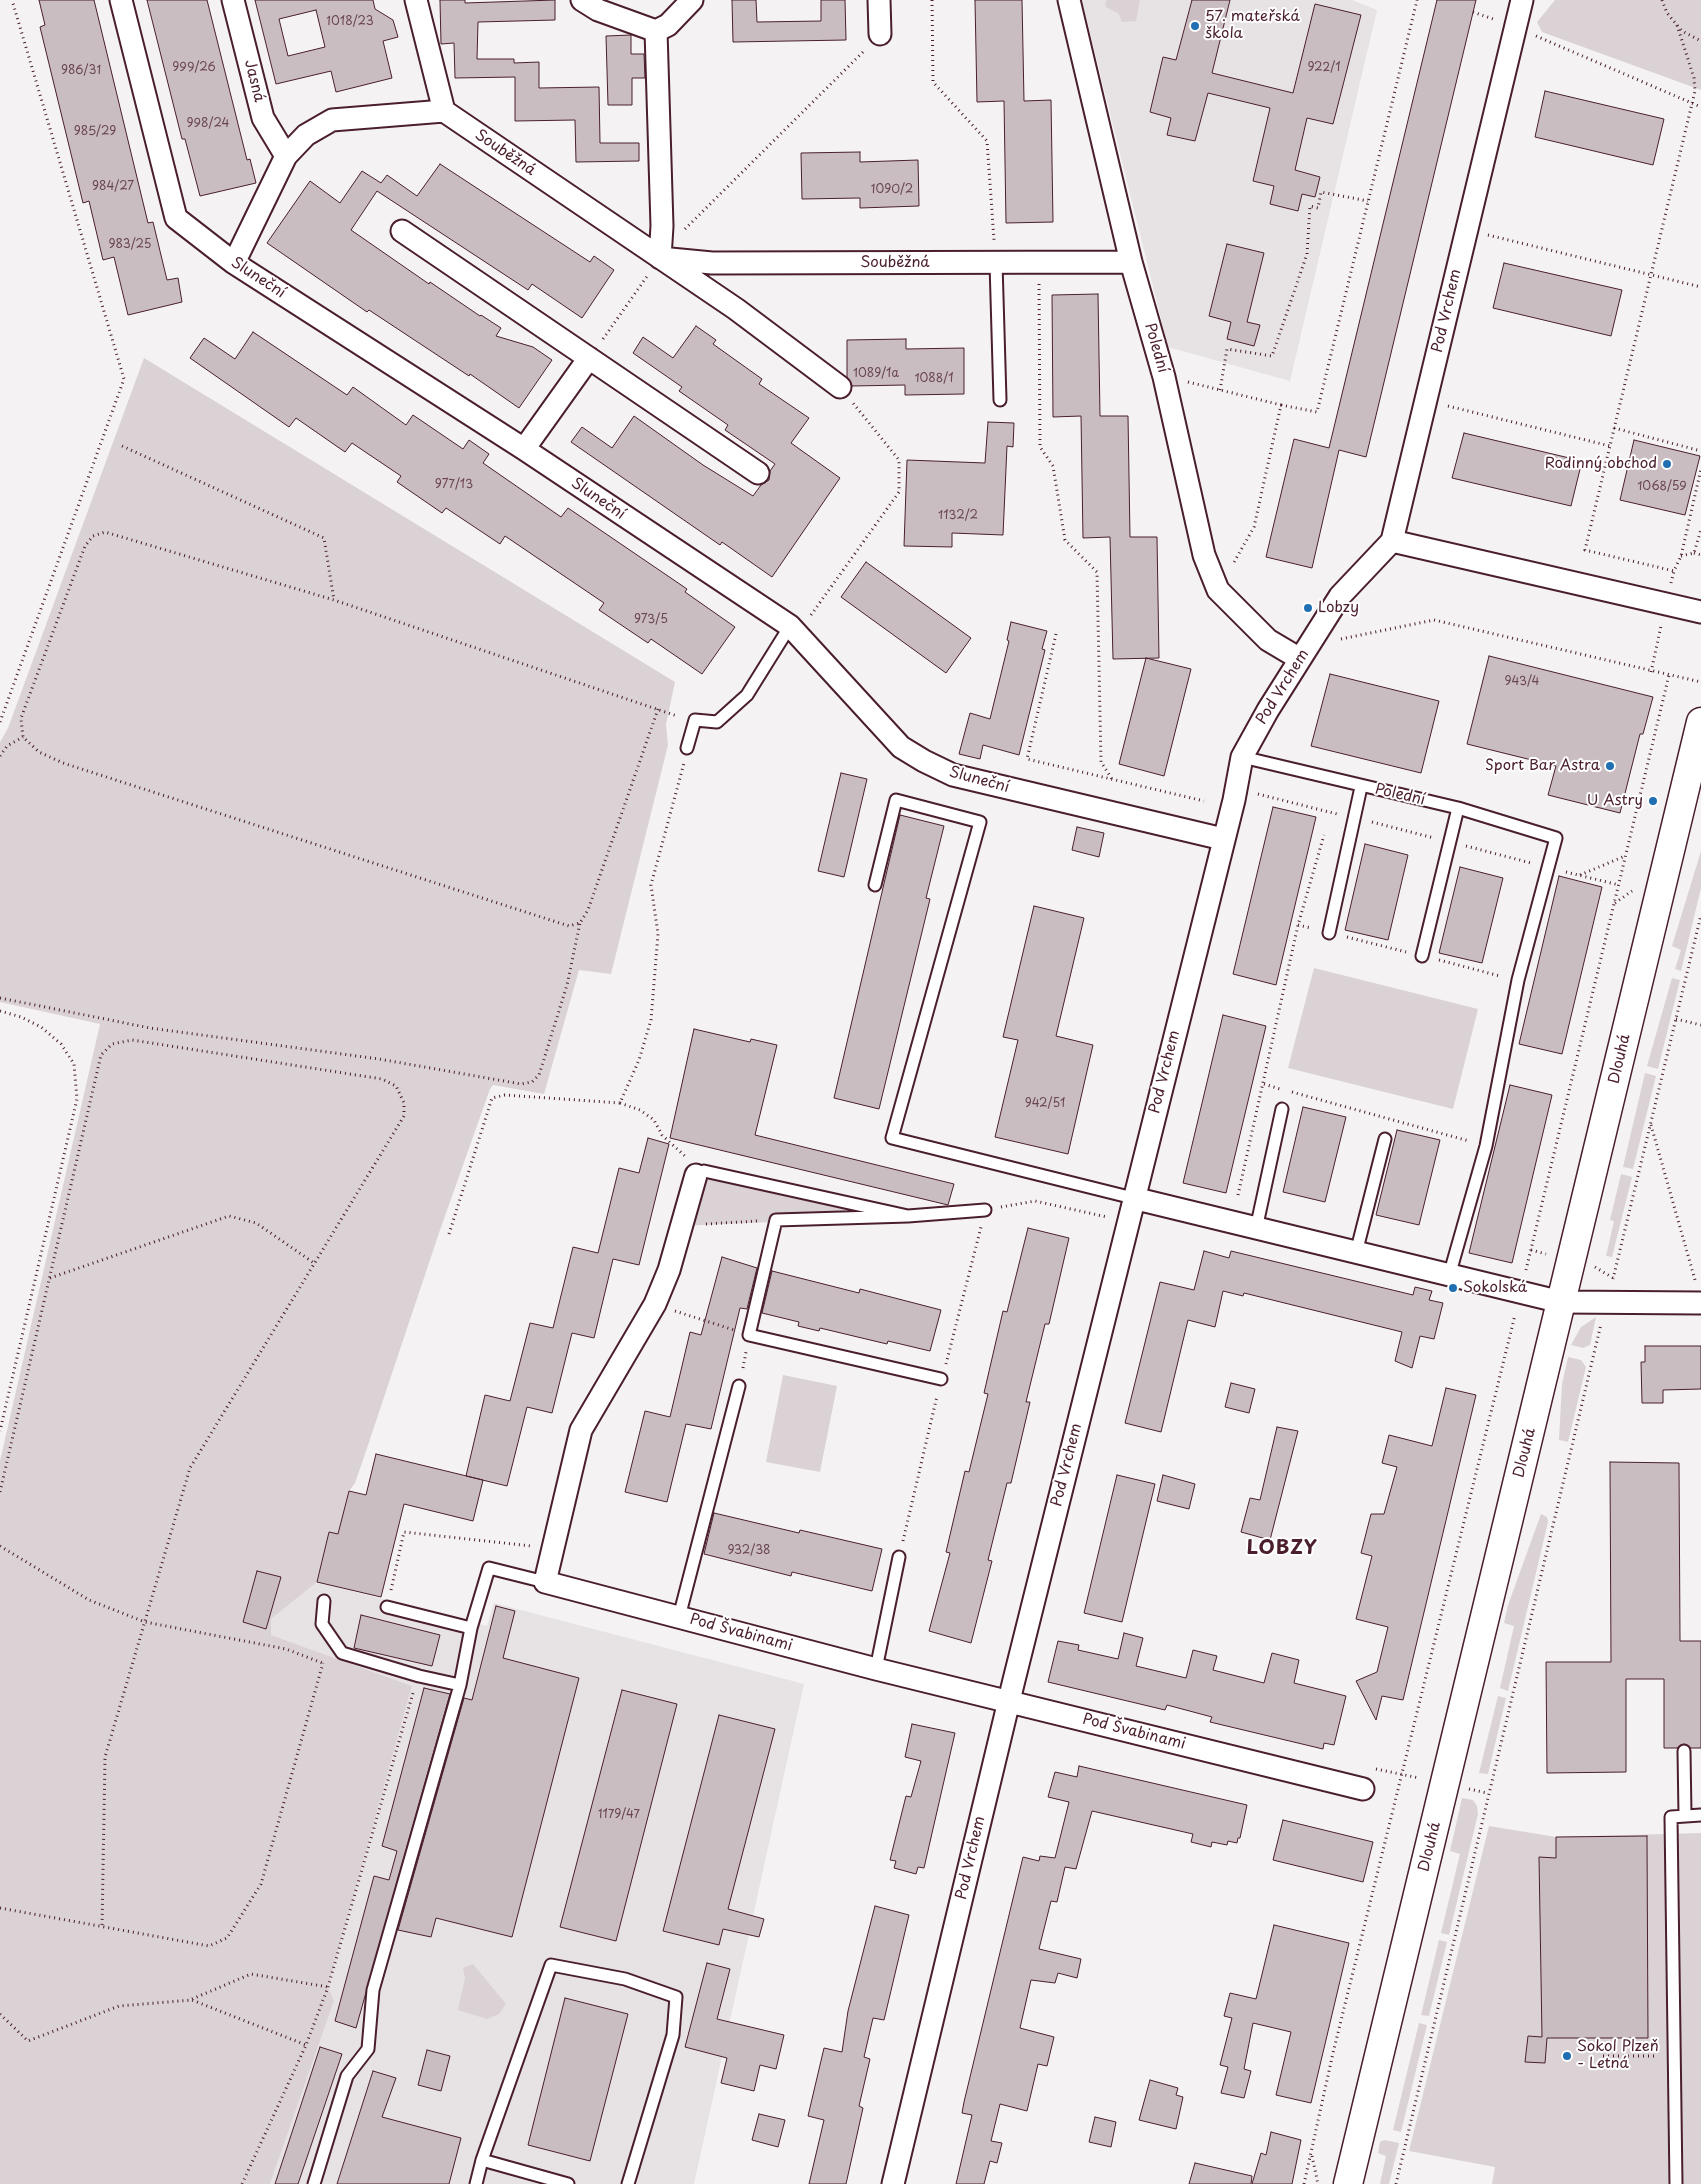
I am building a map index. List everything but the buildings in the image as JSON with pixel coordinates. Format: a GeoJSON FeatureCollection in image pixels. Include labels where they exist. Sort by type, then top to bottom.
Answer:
{"type":"FeatureCollection","features":[{"type":"Feature","properties":{"kind":"street","name":"Sluneční"},"geometry":{"type":"LineString","coordinates":[[121,0],[176,218],[234,263],[524,450],[794,630],[901,747],[924,761],[953,775],[1224,839]]}},
{"type":"Feature","properties":{"kind":"street","name":"Jasná"},"geometry":{"type":"LineString","coordinates":[[233,0],[263,118],[286,156]]}},
{"type":"Feature","properties":{"kind":"street"},"geometry":{"type":"LineString","coordinates":[[234,263],[286,156],[306,135],[332,120],[444,111],[416,0]]}},
{"type":"Feature","properties":{"kind":"street"},"geometry":{"type":"LineString","coordinates":[[582,0],[598,10],[656,31],[668,25],[692,0]]}},
{"type":"Feature","properties":{"kind":"street"},"geometry":{"type":"LineString","coordinates":[[879,0],[880,34]]}},
{"type":"Feature","properties":{"kind":"street","name":"Polední"},"geometry":{"type":"LineString","coordinates":[[1069,0],[1131,262],[1164,376],[1204,555],[1218,590],[1268,640],[1304,652]]}},
{"type":"Feature","properties":{"kind":"street","name":"Pod Vrchem"},"geometry":{"type":"LineString","coordinates":[[893,2184],[1127,1222],[1234,800],[1242,757],[1304,652],[1340,596],[1392,541],[1522,0]]}},
{"type":"Feature","properties":{"kind":"street"},"geometry":{"type":"LineString","coordinates":[[656,31],[662,226],[660,258]]}},
{"type":"Feature","properties":{"kind":"street","name":"Souběžná"},"geometry":{"type":"LineString","coordinates":[[444,111],[736,309],[840,387]]}},
{"type":"Feature","properties":{"kind":"street"},"geometry":{"type":"LineString","coordinates":[[402,231],[758,473]]}},
{"type":"Feature","properties":{"kind":"street","name":"Souběžná"},"geometry":{"type":"LineString","coordinates":[[660,258],[712,263],[995,255],[1131,262]]}},
{"type":"Feature","properties":{"kind":"street"},"geometry":{"type":"LineString","coordinates":[[524,450],[589,358]]}},
{"type":"Feature","properties":{"kind":"street"},"geometry":{"type":"LineString","coordinates":[[1392,541],[1701,612]]}},
{"type":"Feature","properties":{"kind":"street","name":"Dlouhá"},"geometry":{"type":"LineString","coordinates":[[1348,2184],[1701,722]]}},
{"type":"Feature","properties":{"kind":"street"},"geometry":{"type":"LineString","coordinates":[[545,1582],[581,1430],[655,1304],[669,1270],[696,1175]]}},
{"type":"Feature","properties":{"kind":"street"},"geometry":{"type":"LineString","coordinates":[[1133,1198],[1562,1302],[1606,1303],[1698,1292]]}},
{"type":"Feature","properties":{"kind":"street","name":"Pod Švabinami"},"geometry":{"type":"LineString","coordinates":[[545,1582],[876,1669],[1362,1789]]}},
{"type":"Feature","properties":{"kind":"lane"},"geometry":{"type":"LineString","coordinates":[[995,255],[1000,400]]}},
{"type":"Feature","properties":{"kind":"lane"},"geometry":{"type":"LineString","coordinates":[[688,748],[695,720],[717,722],[747,694],[794,630]]}},
{"type":"Feature","properties":{"kind":"lane","name":"Polední"},"geometry":{"type":"LineString","coordinates":[[1242,757],[1458,808],[1556,838],[1548,867]]}},
{"type":"Feature","properties":{"kind":"lane"},"geometry":{"type":"LineString","coordinates":[[1329,933],[1362,786]]}},
{"type":"Feature","properties":{"kind":"lane"},"geometry":{"type":"LineString","coordinates":[[875,885],[896,800],[980,822],[892,1138],[1133,1198]]}},
{"type":"Feature","properties":{"kind":"lane"},"geometry":{"type":"LineString","coordinates":[[1422,956],[1458,808]]}},
{"type":"Feature","properties":{"kind":"lane"},"geometry":{"type":"LineString","coordinates":[[1449,1276],[1486,1146],[1518,980],[1548,867]]}},
{"type":"Feature","properties":{"kind":"lane"},"geometry":{"type":"LineString","coordinates":[[1256,1229],[1282,1109]]}},
{"type":"Feature","properties":{"kind":"lane"},"geometry":{"type":"LineString","coordinates":[[1356,1253],[1385,1139]]}},
{"type":"Feature","properties":{"kind":"lane"},"geometry":{"type":"LineString","coordinates":[[696,1175],[704,1171],[908,1216]]}},
{"type":"Feature","properties":{"kind":"lane"},"geometry":{"type":"LineString","coordinates":[[942,1379],[749,1335],[776,1220],[908,1216],[985,1210]]}},
{"type":"Feature","properties":{"kind":"lane"},"geometry":{"type":"LineString","coordinates":[[679,1617],[739,1386]]}},
{"type":"Feature","properties":{"kind":"lane"},"geometry":{"type":"LineString","coordinates":[[876,1669],[899,1557]]}},
{"type":"Feature","properties":{"kind":"lane"},"geometry":{"type":"LineString","coordinates":[[314,2184],[347,2076],[368,2049],[373,1990],[460,1685],[471,1628],[489,1568],[545,1582]]}},
{"type":"Feature","properties":{"kind":"lane"},"geometry":{"type":"LineString","coordinates":[[324,1601],[322,1624],[342,1654],[418,1676],[460,1685]]}},
{"type":"Feature","properties":{"kind":"lane"},"geometry":{"type":"LineString","coordinates":[[387,1607],[471,1628]]}},
{"type":"Feature","properties":{"kind":"lane"},"geometry":{"type":"LineString","coordinates":[[1684,1751],[1685,1815]]}},
{"type":"Feature","properties":{"kind":"lane"},"geometry":{"type":"LineString","coordinates":[[1676,2184],[1671,1817],[1701,1815]]}},
{"type":"Feature","properties":{"kind":"lane"},"geometry":{"type":"LineString","coordinates":[[476,2184],[482,2160],[551,1965],[625,1979],[676,1997],[673,2035],[628,2184]]}},
{"type":"Feature","properties":{"kind":"lane"},"geometry":{"type":"LineString","coordinates":[[482,2160],[568,2184]]}},
{"type":"Feature","properties":{"kind":"path"},"geometry":{"type":"LineString","coordinates":[[0,722],[124,379],[12,0]]}},
{"type":"Feature","properties":{"kind":"path"},"geometry":{"type":"LineString","coordinates":[[932,0],[933,82],[987,141],[995,255]]}},
{"type":"Feature","properties":{"kind":"path"},"geometry":{"type":"LineString","coordinates":[[1164,376],[1317,412],[1417,0]]}},
{"type":"Feature","properties":{"kind":"path"},"geometry":{"type":"LineString","coordinates":[[1662,0],[1667,13],[1682,31],[1701,41]]}},
{"type":"Feature","properties":{"kind":"path"},"geometry":{"type":"LineString","coordinates":[[1677,25],[1694,80],[1691,104],[1585,550],[1674,571],[1680,556],[1701,469]]}},
{"type":"Feature","properties":{"kind":"path"},"geometry":{"type":"LineString","coordinates":[[1515,27],[1701,108]]}},
{"type":"Feature","properties":{"kind":"path"},"geometry":{"type":"LineString","coordinates":[[681,234],[880,34]]}},
{"type":"Feature","properties":{"kind":"path"},"geometry":{"type":"LineString","coordinates":[[1220,390],[1227,349],[1272,356],[1307,254],[1310,206],[1318,208],[1321,192],[1368,202]]}},
{"type":"Feature","properties":{"kind":"path"},"geometry":{"type":"LineString","coordinates":[[1467,230],[1701,287]]}},
{"type":"Feature","properties":{"kind":"path"},"geometry":{"type":"LineString","coordinates":[[589,358],[660,258]]}},
{"type":"Feature","properties":{"kind":"path"},"geometry":{"type":"LineString","coordinates":[[1038,275],[1040,447],[1053,466],[1065,540],[1097,572],[1101,762],[1112,780]]}},
{"type":"Feature","properties":{"kind":"path"},"geometry":{"type":"LineString","coordinates":[[794,630],[899,492],[899,460],[840,387]]}},
{"type":"Feature","properties":{"kind":"path"},"geometry":{"type":"LineString","coordinates":[[1426,400],[1610,446]]}},
{"type":"Feature","properties":{"kind":"path"},"geometry":{"type":"LineString","coordinates":[[1218,590],[1254,527],[1281,405]]}},
{"type":"Feature","properties":{"kind":"path"},"geometry":{"type":"LineString","coordinates":[[1614,428],[1701,451]]}},
{"type":"Feature","properties":{"kind":"path"},"geometry":{"type":"LineString","coordinates":[[122,446],[324,538],[334,600]]}},
{"type":"Feature","properties":{"kind":"path"},"geometry":{"type":"LineString","coordinates":[[1694,554],[1701,528]]}},
{"type":"Feature","properties":{"kind":"path"},"geometry":{"type":"LineString","coordinates":[[580,923],[569,926],[63,763],[39,752],[23,737],[21,718],[85,546],[93,536],[105,532],[334,600],[695,720]]}},
{"type":"Feature","properties":{"kind":"path"},"geometry":{"type":"LineString","coordinates":[[1680,556],[1701,555]]}},
{"type":"Feature","properties":{"kind":"path"},"geometry":{"type":"LineString","coordinates":[[1304,652],[1434,620],[1701,682]]}},
{"type":"Feature","properties":{"kind":"path"},"geometry":{"type":"LineString","coordinates":[[1056,634],[1027,759],[1204,802]]}},
{"type":"Feature","properties":{"kind":"path"},"geometry":{"type":"LineString","coordinates":[[1304,2184],[1333,2052],[1521,1293],[1669,675]]}},
{"type":"Feature","properties":{"kind":"path"},"geometry":{"type":"LineString","coordinates":[[0,998],[150,1028],[379,1060],[521,1084],[532,1082],[539,1075],[567,985],[580,923],[588,910],[658,709]]}},
{"type":"Feature","properties":{"kind":"path"},"geometry":{"type":"LineString","coordinates":[[0,756],[7,746],[23,737]]}},
{"type":"Feature","properties":{"kind":"path"},"geometry":{"type":"LineString","coordinates":[[620,1103],[638,1060],[651,1020],[658,934],[651,885],[688,748]]}},
{"type":"Feature","properties":{"kind":"path"},"geometry":{"type":"LineString","coordinates":[[1253,792],[1619,885]]}},
{"type":"Feature","properties":{"kind":"path"},"geometry":{"type":"LineString","coordinates":[[1238,1195],[1298,925],[1324,835]]}},
{"type":"Feature","properties":{"kind":"path"},"geometry":{"type":"LineString","coordinates":[[1580,876],[1626,856]]}},
{"type":"Feature","properties":{"kind":"path"},"geometry":{"type":"LineString","coordinates":[[1396,2184],[1488,1793],[1701,915]]}},
{"type":"Feature","properties":{"kind":"path"},"geometry":{"type":"LineString","coordinates":[[0,1011],[21,1017],[41,1027],[62,1044],[74,1064],[77,1099],[0,1431]]}},
{"type":"Feature","properties":{"kind":"path"},"geometry":{"type":"LineString","coordinates":[[1676,1019],[1701,1025]]}},
{"type":"Feature","properties":{"kind":"path"},"geometry":{"type":"LineString","coordinates":[[0,1492],[101,1055],[112,1044],[132,1040],[382,1079],[396,1086],[404,1103],[404,1116],[190,1468],[105,1757],[102,1927]]}},
{"type":"Feature","properties":{"kind":"path"},"geometry":{"type":"LineString","coordinates":[[1264,1084],[1486,1146]]}},
{"type":"Feature","properties":{"kind":"path"},"geometry":{"type":"LineString","coordinates":[[449,1234],[492,1098],[505,1095],[620,1103],[640,1110],[654,1120],[662,1135],[686,1156],[696,1175]]}},
{"type":"Feature","properties":{"kind":"path"},"geometry":{"type":"LineString","coordinates":[[1651,1124],[1698,1292]]}},
{"type":"Feature","properties":{"kind":"path"},"geometry":{"type":"LineString","coordinates":[[899,1557],[985,1210],[1035,1201],[1127,1222]]}},
{"type":"Feature","properties":{"kind":"path"},"geometry":{"type":"LineString","coordinates":[[49,1278],[229,1216],[256,1223],[314,1263]]}},
{"type":"Feature","properties":{"kind":"path"},"geometry":{"type":"LineString","coordinates":[[680,1226],[776,1220]]}},
{"type":"Feature","properties":{"kind":"path"},"geometry":{"type":"LineString","coordinates":[[655,1304],[749,1335],[739,1386]]}},
{"type":"Feature","properties":{"kind":"path"},"geometry":{"type":"LineString","coordinates":[[387,1607],[404,1532],[554,1548]]}},
{"type":"Feature","properties":{"kind":"path"},"geometry":{"type":"LineString","coordinates":[[0,1546],[89,1600],[145,1622],[286,1649],[331,1666]]}},
{"type":"Feature","properties":{"kind":"path"},"geometry":{"type":"LineString","coordinates":[[0,1908],[209,1946],[227,1938],[261,1884],[323,1663]]}},
{"type":"Feature","properties":{"kind":"path"},"geometry":{"type":"LineString","coordinates":[[242,2184],[306,2045],[328,1987],[418,1676]]}},
{"type":"Feature","properties":{"kind":"path"},"geometry":{"type":"LineString","coordinates":[[0,2014],[28,2041],[119,2006],[192,2000],[252,1974],[328,1987]]}},
{"type":"Feature","properties":{"kind":"path"},"geometry":{"type":"LineString","coordinates":[[192,2000],[306,2045]]}},
{"type":"Feature","properties":{"kind":"path"},"geometry":{"type":"LineString","coordinates":[[1603,2056],[1675,2056]]}},
{"type":"Feature","properties":{"kind":"path"},"geometry":{"type":"LineString","coordinates":[[1312,2153],[1318,2184]]}},
{"type":"Feature","properties":{"kind":"shaded area"},"geometry":{"type":"Polygon","coordinates":[[[1082,0],[1352,0],[1377,10],[1290,381],[1168,347],[1082,0]]]}},
{"type":"Feature","properties":{"kind":"shaded area"},"geometry":{"type":"Polygon","coordinates":[[[1107,0],[1140,0],[1136,21],[1122,22],[1119,14],[1106,7],[1105,2],[1107,0]]]}},
{"type":"Feature","properties":{"kind":"shaded area"},"geometry":{"type":"Polygon","coordinates":[[[1555,0],[1701,0],[1701,90],[1542,32],[1537,22],[1555,0]]]}},
{"type":"Feature","properties":{"kind":"shaded area"},"geometry":{"type":"Polygon","coordinates":[[[144,358],[675,682],[666,724],[668,745],[611,974],[579,970],[544,1094],[493,1085],[490,1089],[439,1233],[355,1483],[349,1491],[338,1534],[329,1532],[317,1582],[271,1619],[271,1635],[412,1686],[328,1987],[334,2001],[270,2184],[0,2184],[0,1461],[100,1024],[0,1002],[0,742],[8,728],[144,358]]]}},
{"type":"Feature","properties":{"kind":"shaded area"},"geometry":{"type":"Polygon","coordinates":[[[1701,851],[1701,888],[1681,971],[1675,969],[1681,950],[1672,946],[1701,851]]]}},
{"type":"Feature","properties":{"kind":"shaded area"},"geometry":{"type":"Polygon","coordinates":[[[1314,968],[1478,1009],[1453,1109],[1288,1068],[1314,968]]]}},
{"type":"Feature","properties":{"kind":"shaded area"},"geometry":{"type":"Polygon","coordinates":[[[1672,978],[1680,980],[1658,1069],[1647,1066],[1672,978]]]}},
{"type":"Feature","properties":{"kind":"shaded area"},"geometry":{"type":"Polygon","coordinates":[[[1645,1073],[1656,1076],[1633,1169],[1623,1167],[1645,1073]]]}},
{"type":"Feature","properties":{"kind":"shaded area"},"geometry":{"type":"Polygon","coordinates":[[[1621,1174],[1632,1177],[1612,1257],[1606,1256],[1614,1221],[1610,1220],[1621,1174]]]}},
{"type":"Feature","properties":{"kind":"shaded area"},"geometry":{"type":"Polygon","coordinates":[[[696,1175],[908,1216],[680,1226],[696,1175]]]}},
{"type":"Feature","properties":{"kind":"shaded area"},"geometry":{"type":"Polygon","coordinates":[[[1596,1317],[1590,1345],[1583,1348],[1571,1345],[1581,1327],[1596,1317]]]}},
{"type":"Feature","properties":{"kind":"shaded area"},"geometry":{"type":"Polygon","coordinates":[[[1568,1357],[1581,1360],[1586,1367],[1568,1442],[1559,1440],[1562,1384],[1568,1357]]]}},
{"type":"Feature","properties":{"kind":"shaded area"},"geometry":{"type":"Polygon","coordinates":[[[783,1375],[837,1386],[820,1472],[766,1462],[783,1375]]]}},
{"type":"Feature","properties":{"kind":"shaded area"},"geometry":{"type":"Polygon","coordinates":[[[1541,1514],[1547,1517],[1548,1522],[1508,1691],[1500,1688],[1514,1626],[1504,1623],[1508,1605],[1541,1514]]]}},
{"type":"Feature","properties":{"kind":"shaded area"},"geometry":{"type":"Polygon","coordinates":[[[317,1582],[487,1626],[494,1603],[804,1684],[694,2184],[270,2184],[334,2001],[328,1987],[412,1686],[271,1635],[271,1619],[317,1582]]]}},
{"type":"Feature","properties":{"kind":"shaded area"},"geometry":{"type":"Polygon","coordinates":[[[1498,1696],[1506,1698],[1488,1774],[1479,1773],[1498,1696]]]}},
{"type":"Feature","properties":{"kind":"shaded area"},"geometry":{"type":"Polygon","coordinates":[[[1462,1798],[1473,1800],[1477,1806],[1478,1814],[1449,1935],[1441,1933],[1460,1854],[1450,1851],[1462,1798]]]}},
{"type":"Feature","properties":{"kind":"shaded area","name":"Sokol Plzeň - Letná"},"geometry":{"type":"Polygon","coordinates":[[[1489,1826],[1556,1837],[1701,1833],[1701,2184],[1492,2184],[1495,2167],[1409,2151],[1489,1826]]]}},
{"type":"Feature","properties":{"kind":"shaded area"},"geometry":{"type":"Polygon","coordinates":[[[1439,1940],[1447,1942],[1429,2016],[1421,2015],[1439,1940]]]}},
{"type":"Feature","properties":{"kind":"shaded area"},"geometry":{"type":"Polygon","coordinates":[[[473,1964],[506,2004],[499,2014],[487,2019],[458,2010],[465,1978],[463,1968],[473,1964]]]}},
{"type":"Feature","properties":{"kind":"shaded area"},"geometry":{"type":"Polygon","coordinates":[[[1419,2023],[1427,2025],[1401,2132],[1393,2130],[1419,2023]]]}},
{"type":"Feature","properties":{"kind":"shaded area"},"geometry":{"type":"Polygon","coordinates":[[[1384,2140],[1399,2143],[1389,2184],[1380,2184],[1386,2156],[1378,2153],[1380,2142],[1384,2140]]]}},
{"type":"Feature","properties":{"kind":"place","name":"57. mateřská škola"},"geometry":{"type":"Point","coordinates":[1195,26]}},
{"type":"Feature","properties":{"kind":"place","name":"Rodinný obchod"},"geometry":{"type":"Point","coordinates":[1667,464]}},
{"type":"Feature","properties":{"kind":"place","name":"Lobzy"},"geometry":{"type":"Point","coordinates":[1308,608]}},
{"type":"Feature","properties":{"kind":"place","name":"Sport Bar Astra"},"geometry":{"type":"Point","coordinates":[1610,766]}},
{"type":"Feature","properties":{"kind":"place","name":"U Astry"},"geometry":{"type":"Point","coordinates":[1653,801]}},
{"type":"Feature","properties":{"kind":"place","name":"Sokolská"},"geometry":{"type":"Point","coordinates":[1453,1288]}},
{"type":"Feature","properties":{"kind":"place","name":"Sokol Plzeň - Letná"},"geometry":{"type":"Point","coordinates":[1567,2056]}},
{"type":"Feature","properties":{"kind":"district","name":"LOBZY"},"geometry":{"type":"Point","coordinates":[1282,1548]}}]}
